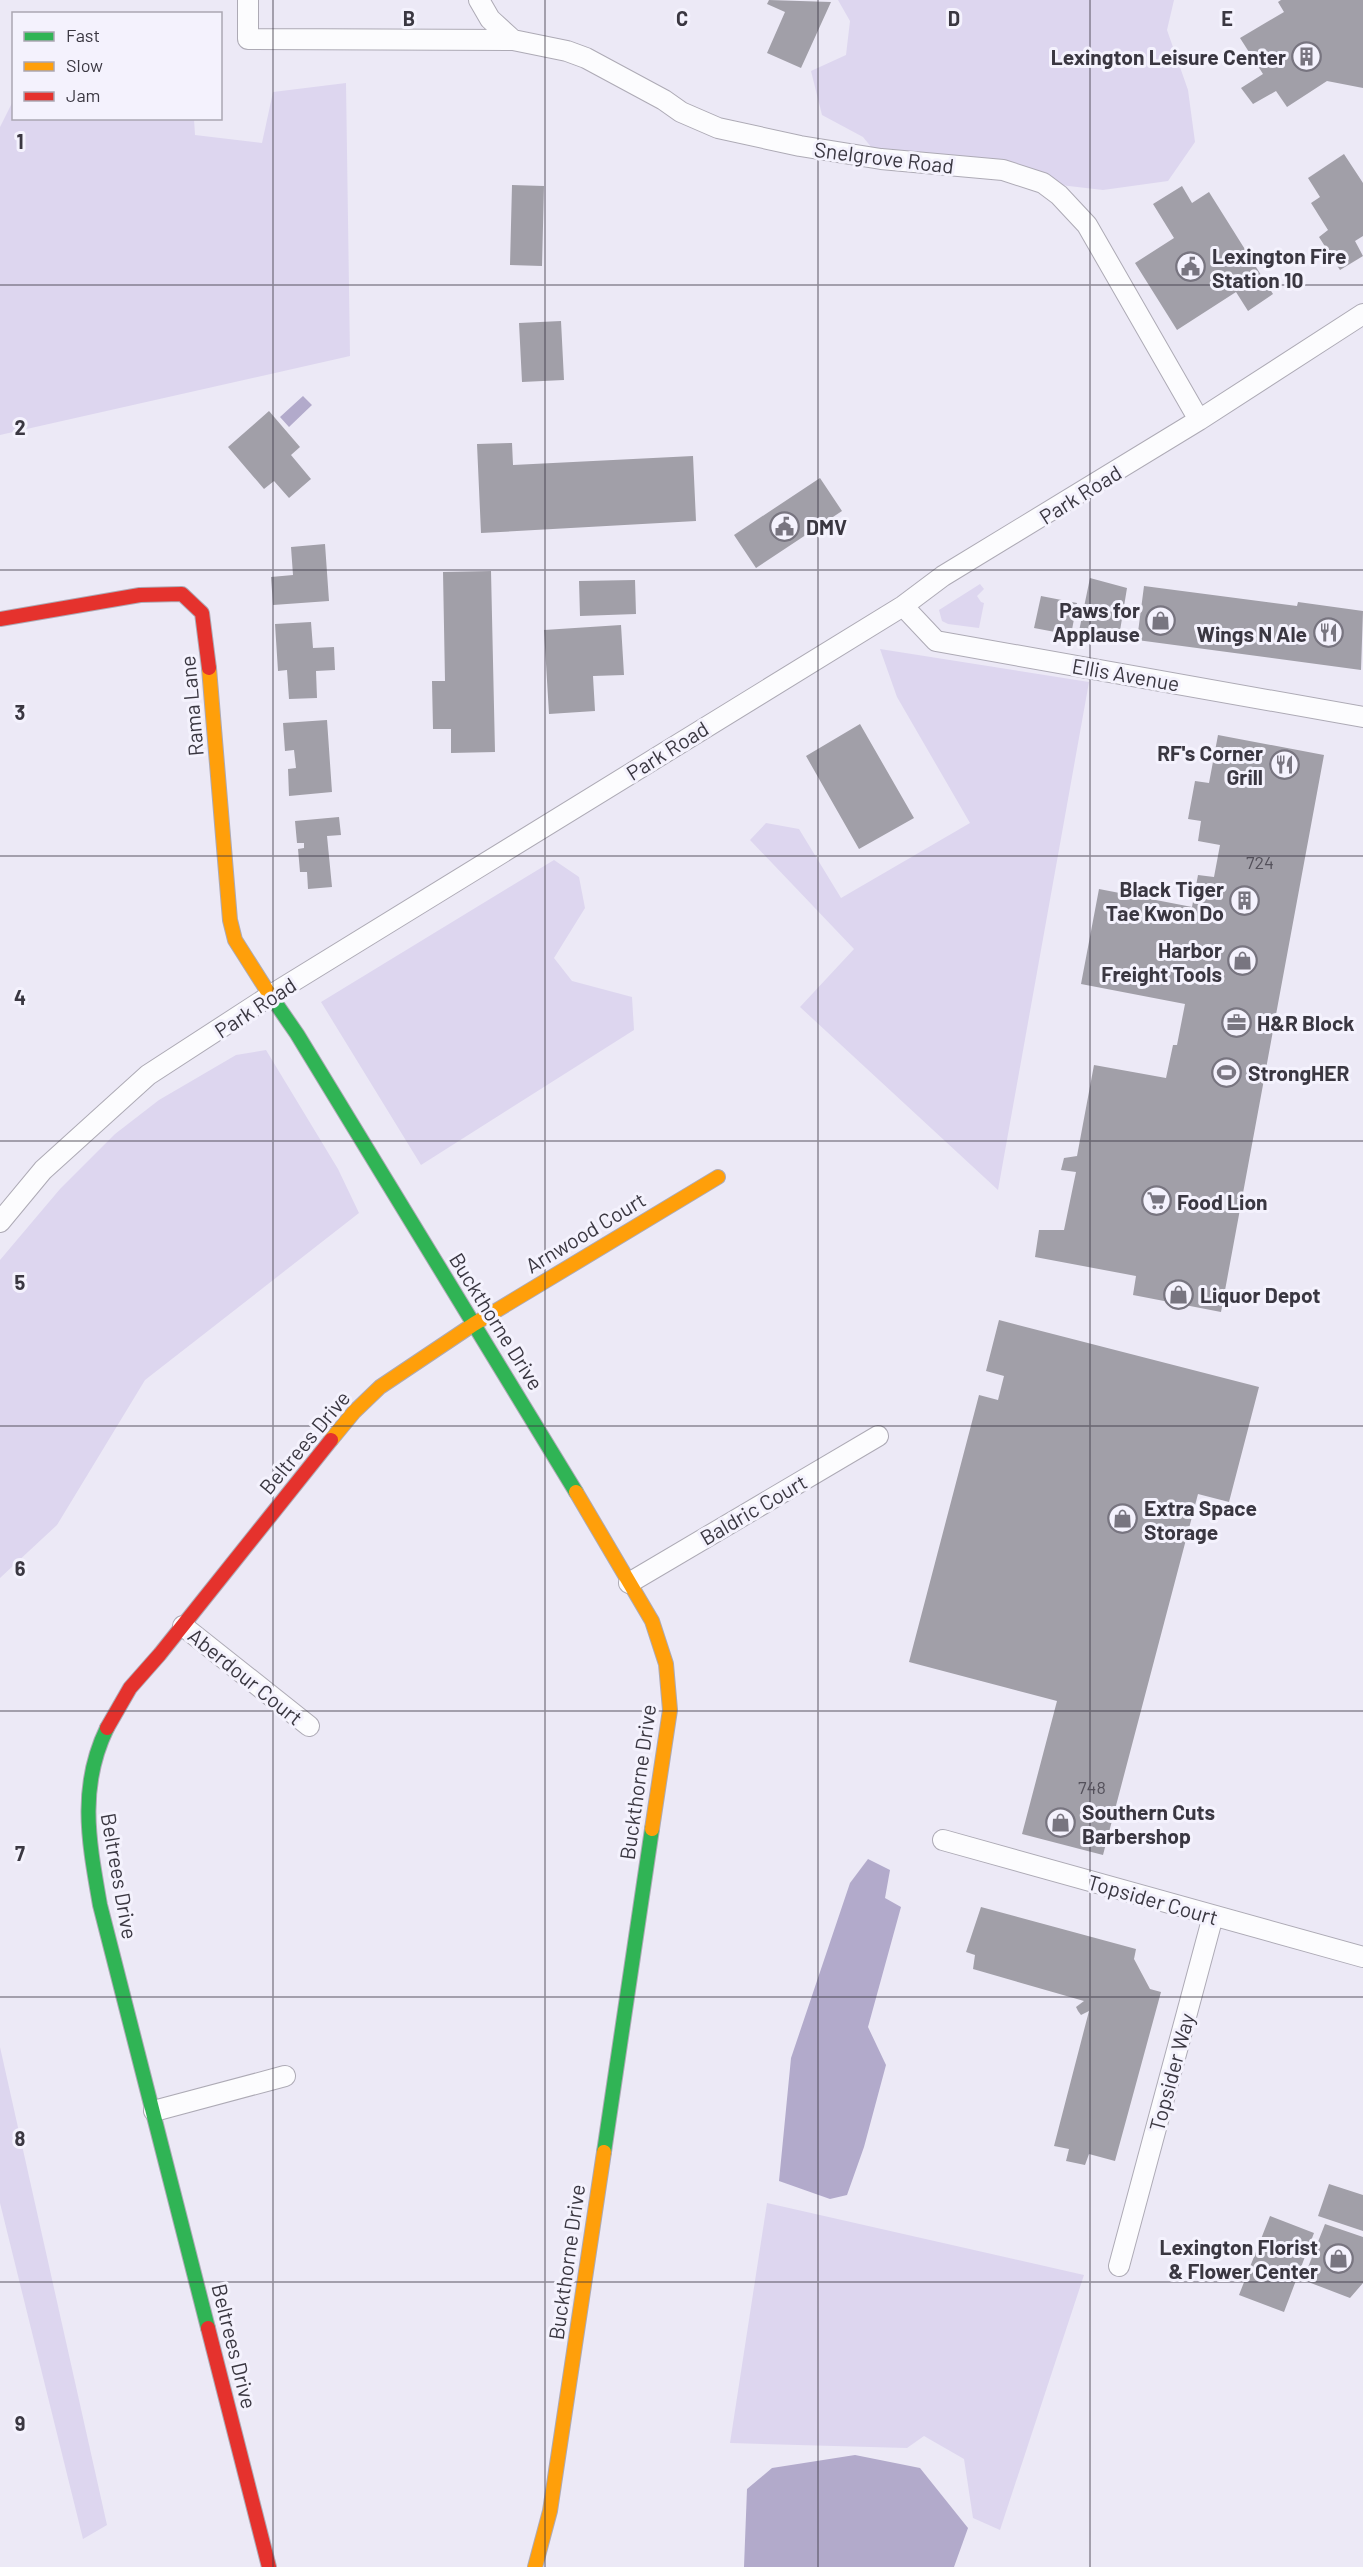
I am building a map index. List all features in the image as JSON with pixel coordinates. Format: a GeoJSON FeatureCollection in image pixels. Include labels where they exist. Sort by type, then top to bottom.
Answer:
{"type":"FeatureCollection","features":[{"type":"Feature","properties":{"kind":"street","name":"Snelgrove Road"},"geometry":{"type":"LineString","coordinates":[[248,0],[248,39],[513,40],[567,51],[586,58],[654,94],[681,112],[718,128],[800,146],[880,159],[1003,170],[1043,183],[1059,195],[1087,225],[1199,420]]}},
{"type":"Feature","properties":{"kind":"street"},"geometry":{"type":"LineString","coordinates":[[478,0],[490,19],[513,40]]}},
{"type":"Feature","properties":{"kind":"street","name":"Park Road"},"geometry":{"type":"LineString","coordinates":[[0,1222],[43,1170],[140,1082],[271,995],[903,606],[943,576],[1199,420],[1363,314]]}},
{"type":"Feature","properties":{"kind":"street","name":"Rama Lane"},"geometry":{"type":"LineString","coordinates":[[0,619],[140,595],[182,594],[202,613],[207,641],[230,920],[235,940],[271,995]]}},
{"type":"Feature","properties":{"kind":"street","name":"Ellis Avenue"},"geometry":{"type":"LineString","coordinates":[[903,606],[936,641],[1363,717]]}},
{"type":"Feature","properties":{"kind":"street","name":"Buckthorne Drive"},"geometry":{"type":"LineString","coordinates":[[271,995],[525,1405],[652,1621],[660,1642],[671,1689],[670,1710],[550,2511],[535,2567]]}},
{"type":"Feature","properties":{"kind":"street","name":"Arnwood Court"},"geometry":{"type":"LineString","coordinates":[[474,1324],[718,1177]]}},
{"type":"Feature","properties":{"kind":"street","name":"Beltrees Drive"},"geometry":{"type":"LineString","coordinates":[[269,2567],[100,1905],[87,1834],[86,1801],[91,1766],[117,1708],[145,1666],[160,1654],[354,1412],[380,1387],[474,1324]]}},
{"type":"Feature","properties":{"kind":"street","name":"Baldric Court"},"geometry":{"type":"LineString","coordinates":[[629,1582],[878,1436]]}},
{"type":"Feature","properties":{"kind":"street","name":"Aberdour Court"},"geometry":{"type":"LineString","coordinates":[[183,1626],[309,1726]]}},
{"type":"Feature","properties":{"kind":"street","name":"Topsider Court"},"geometry":{"type":"LineString","coordinates":[[943,1840],[1363,1957]]}},
{"type":"Feature","properties":{"kind":"street","name":"Topsider Way"},"geometry":{"type":"LineString","coordinates":[[1119,2266],[1213,1916]]}},
{"type":"Feature","properties":{"kind":"street"},"geometry":{"type":"LineString","coordinates":[[154,2111],[285,2076]]}},
{"type":"Feature","properties":{"kind":"shaded area"},"geometry":{"type":"Polygon","coordinates":[[[838,0],[1174,0],[1167,30],[1188,90],[1195,142],[1168,181],[1103,190],[881,159],[863,137],[822,115],[811,71],[846,55],[850,21],[838,0]]]}},
{"type":"Feature","properties":{"kind":"shaded area"},"geometry":{"type":"Polygon","coordinates":[[[346,83],[350,356],[0,435],[0,127],[12,103],[12,120],[194,120],[195,135],[262,143],[273,92],[346,83]]]}},
{"type":"Feature","properties":{"kind":"shaded area"},"geometry":{"type":"Polygon","coordinates":[[[303,396],[312,405],[289,427],[280,417],[303,396]]]}},
{"type":"Feature","properties":{"kind":"shaded area"},"geometry":{"type":"Polygon","coordinates":[[[980,584],[984,589],[977,596],[984,603],[979,628],[948,624],[942,621],[939,610],[980,584]]]}},
{"type":"Feature","properties":{"kind":"shaded area"},"geometry":{"type":"Polygon","coordinates":[[[880,649],[1089,682],[998,1190],[800,1007],[854,949],[750,840],[766,823],[799,829],[841,898],[970,823],[897,697],[880,649]]]}},
{"type":"Feature","properties":{"kind":"shaded area"},"geometry":{"type":"Polygon","coordinates":[[[554,860],[579,877],[585,908],[554,958],[572,981],[632,997],[634,1030],[421,1165],[321,1002],[554,860]]]}},
{"type":"Feature","properties":{"kind":"shaded area"},"geometry":{"type":"Polygon","coordinates":[[[266,1050],[338,1169],[359,1213],[145,1380],[57,1525],[0,1578],[0,1260],[60,1189],[115,1134],[159,1100],[236,1055],[266,1050]]]}},
{"type":"Feature","properties":{"kind":"shaded area"},"geometry":{"type":"Polygon","coordinates":[[[868,1859],[890,1870],[885,1898],[901,1907],[868,2027],[886,2065],[864,2147],[847,2195],[830,2199],[779,2181],[791,2058],[850,1883],[868,1859]]]}},
{"type":"Feature","properties":{"kind":"shaded area"},"geometry":{"type":"Polygon","coordinates":[[[0,2047],[107,2525],[83,2539],[0,2203],[0,2047]]]}},
{"type":"Feature","properties":{"kind":"shaded area"},"geometry":{"type":"Polygon","coordinates":[[[767,2203],[1084,2275],[1000,2530],[973,2518],[964,2459],[924,2436],[907,2448],[730,2443],[767,2203]]]}},
{"type":"Feature","properties":{"kind":"shaded area"},"geometry":{"type":"Polygon","coordinates":[[[855,2455],[920,2468],[968,2528],[954,2567],[744,2567],[747,2489],[772,2468],[855,2455]]]}},
{"type":"Feature","properties":{"kind":"building"},"geometry":{"type":"Polygon","coordinates":[[[769,0],[831,2],[801,68],[767,53],[785,12],[767,4],[769,0]]]}},
{"type":"Feature","properties":{"kind":"building","name":"Lexington Leisure Center"},"geometry":{"type":"Polygon","coordinates":[[[1281,0],[1363,0],[1363,88],[1327,81],[1287,107],[1276,91],[1253,104],[1241,88],[1263,74],[1240,38],[1284,12],[1278,2],[1281,0]]]}},
{"type":"Feature","properties":{"kind":"building"},"geometry":{"type":"Polygon","coordinates":[[[1344,154],[1363,183],[1363,236],[1355,241],[1363,256],[1340,270],[1319,237],[1328,230],[1311,203],[1320,197],[1308,178],[1344,154]]]}},
{"type":"Feature","properties":{"kind":"building"},"geometry":{"type":"Polygon","coordinates":[[[512,185],[544,186],[542,266],[510,265],[512,185]]]}},
{"type":"Feature","properties":{"kind":"building"},"geometry":{"type":"Polygon","coordinates":[[[1182,186],[1192,203],[1209,192],[1273,294],[1248,311],[1236,292],[1177,330],[1135,263],[1174,238],[1153,204],[1182,186]]]}},
{"type":"Feature","properties":{"kind":"building"},"geometry":{"type":"Polygon","coordinates":[[[561,321],[564,380],[522,382],[519,323],[561,321]]]}},
{"type":"Feature","properties":{"kind":"building"},"geometry":{"type":"Polygon","coordinates":[[[269,411],[300,447],[291,455],[311,479],[289,498],[274,481],[264,489],[228,447],[269,411]]]}},
{"type":"Feature","properties":{"kind":"building"},"geometry":{"type":"Polygon","coordinates":[[[512,443],[513,465],[693,456],[696,521],[481,533],[477,444],[512,443]]]}},
{"type":"Feature","properties":{"kind":"building"},"geometry":{"type":"Polygon","coordinates":[[[820,478],[842,511],[756,568],[734,535],[820,478]]]}},
{"type":"Feature","properties":{"kind":"building"},"geometry":{"type":"Polygon","coordinates":[[[325,544],[329,601],[273,605],[271,577],[293,575],[291,547],[325,544]]]}},
{"type":"Feature","properties":{"kind":"building"},"geometry":{"type":"Polygon","coordinates":[[[491,571],[495,752],[451,753],[451,729],[433,729],[432,681],[445,681],[443,572],[491,571]]]}},
{"type":"Feature","properties":{"kind":"building"},"geometry":{"type":"Polygon","coordinates":[[[1090,578],[1127,588],[1118,643],[1078,636],[1090,578]]]}},
{"type":"Feature","properties":{"kind":"building"},"geometry":{"type":"Polygon","coordinates":[[[635,580],[636,614],[580,616],[579,581],[635,580]]]}},
{"type":"Feature","properties":{"kind":"building"},"geometry":{"type":"Polygon","coordinates":[[[1144,586],[1297,606],[1298,602],[1363,611],[1361,670],[1137,640],[1144,586]]]}},
{"type":"Feature","properties":{"kind":"building"},"geometry":{"type":"Polygon","coordinates":[[[1041,596],[1077,603],[1071,635],[1034,628],[1041,596]]]}},
{"type":"Feature","properties":{"kind":"building"},"geometry":{"type":"Polygon","coordinates":[[[311,622],[313,648],[334,647],[335,670],[316,671],[317,698],[289,699],[287,670],[278,671],[275,624],[311,622]]]}},
{"type":"Feature","properties":{"kind":"building"},"geometry":{"type":"Polygon","coordinates":[[[621,625],[624,675],[593,676],[595,711],[549,714],[544,630],[621,625]]]}},
{"type":"Feature","properties":{"kind":"building"},"geometry":{"type":"Polygon","coordinates":[[[327,720],[332,792],[289,796],[288,769],[296,768],[294,750],[285,751],[283,723],[327,720]]]}},
{"type":"Feature","properties":{"kind":"building"},"geometry":{"type":"Polygon","coordinates":[[[860,724],[914,818],[859,849],[806,756],[860,724]]]}},
{"type":"Feature","properties":{"kind":"building"},"geometry":{"type":"Polygon","coordinates":[[[1218,735],[1324,755],[1221,1312],[1133,1295],[1136,1276],[1035,1257],[1039,1230],[1064,1230],[1076,1172],[1061,1170],[1064,1158],[1077,1156],[1094,1065],[1166,1078],[1173,1045],[1177,1045],[1185,1004],[1081,984],[1099,889],[1192,907],[1198,875],[1214,877],[1220,845],[1198,841],[1201,821],[1188,819],[1195,781],[1209,783],[1218,735]]]}},
{"type":"Feature","properties":{"kind":"building"},"geometry":{"type":"Polygon","coordinates":[[[339,817],[341,835],[327,836],[332,887],[308,889],[307,872],[300,872],[298,849],[304,848],[304,843],[297,843],[295,821],[339,817]]]}},
{"type":"Feature","properties":{"kind":"building"},"geometry":{"type":"Polygon","coordinates":[[[999,1320],[1259,1387],[1229,1502],[1198,1494],[1103,1855],[1022,1834],[1057,1701],[909,1662],[979,1395],[998,1400],[1004,1376],[986,1371],[999,1320]]]}},
{"type":"Feature","properties":{"kind":"building"},"geometry":{"type":"Polygon","coordinates":[[[981,1907],[1136,1949],[1134,1959],[1150,1989],[1161,1992],[1115,2161],[1089,2154],[1085,2165],[1066,2161],[1069,2149],[1054,2146],[1089,2011],[1081,2015],[1076,2007],[1084,2001],[973,1969],[975,1955],[966,1952],[981,1907]]]}},
{"type":"Feature","properties":{"kind":"building"},"geometry":{"type":"Polygon","coordinates":[[[1329,2184],[1363,2195],[1363,2231],[1318,2216],[1329,2184]]]}},
{"type":"Feature","properties":{"kind":"building"},"geometry":{"type":"Polygon","coordinates":[[[1270,2216],[1314,2233],[1284,2312],[1239,2295],[1270,2216]]]}},
{"type":"Feature","properties":{"kind":"building"},"geometry":{"type":"Polygon","coordinates":[[[1325,2224],[1363,2237],[1363,2283],[1350,2298],[1303,2280],[1325,2224]]]}},
{"type":"Feature","properties":{"kind":"traffic: fast"},"geometry":{"type":"LineString","coordinates":[[268,992],[297,1034],[576,1492]]}},
{"type":"Feature","properties":{"kind":"traffic: fast"},"geometry":{"type":"LineString","coordinates":[[107,1728],[98,1750],[89,1794],[88,1815],[96,1882],[208,2328]]}},
{"type":"Feature","properties":{"kind":"traffic: fast"},"geometry":{"type":"LineString","coordinates":[[604,2152],[652,1829]]}},
{"type":"Feature","properties":{"kind":"traffic: slow"},"geometry":{"type":"LineString","coordinates":[[209,668],[230,920],[235,940],[268,992]]}},
{"type":"Feature","properties":{"kind":"traffic: slow"},"geometry":{"type":"LineString","coordinates":[[331,1440],[354,1412],[380,1387],[474,1324],[718,1177]]}},
{"type":"Feature","properties":{"kind":"traffic: slow"},"geometry":{"type":"LineString","coordinates":[[576,1492],[652,1621],[666,1664],[670,1710],[652,1829]]}},
{"type":"Feature","properties":{"kind":"traffic: slow"},"geometry":{"type":"LineString","coordinates":[[535,2567],[550,2511],[604,2152]]}},
{"type":"Feature","properties":{"kind":"traffic: jam"},"geometry":{"type":"LineString","coordinates":[[0,619],[140,595],[182,594],[202,613],[209,668]]}},
{"type":"Feature","properties":{"kind":"traffic: jam"},"geometry":{"type":"LineString","coordinates":[[107,1728],[130,1688],[160,1654],[331,1440]]}},
{"type":"Feature","properties":{"kind":"traffic: jam"},"geometry":{"type":"LineString","coordinates":[[208,2328],[269,2567]]}},
{"type":"Feature","properties":{"kind":"place","name":"Lexington Leisure Center"},"geometry":{"type":"Point","coordinates":[1307,56]}},
{"type":"Feature","properties":{"kind":"place","name":"Lexington Fire Station 10"},"geometry":{"type":"Point","coordinates":[1191,267]}},
{"type":"Feature","properties":{"kind":"place","name":"DMV"},"geometry":{"type":"Point","coordinates":[785,526]}},
{"type":"Feature","properties":{"kind":"place","name":"Paws for Applause"},"geometry":{"type":"Point","coordinates":[1161,621]}},
{"type":"Feature","properties":{"kind":"place","name":"Wings N Ale"},"geometry":{"type":"Point","coordinates":[1328,633]}},
{"type":"Feature","properties":{"kind":"place","name":"RF's Corner Grill"},"geometry":{"type":"Point","coordinates":[1284,764]}},
{"type":"Feature","properties":{"kind":"place","name":"Black Tiger Tae Kwon Do"},"geometry":{"type":"Point","coordinates":[1245,900]}},
{"type":"Feature","properties":{"kind":"place","name":"Harbor Freight Tools"},"geometry":{"type":"Point","coordinates":[1243,961]}},
{"type":"Feature","properties":{"kind":"place","name":"H&R Block"},"geometry":{"type":"Point","coordinates":[1236,1022]}},
{"type":"Feature","properties":{"kind":"place","name":"StrongHER"},"geometry":{"type":"Point","coordinates":[1227,1072]}},
{"type":"Feature","properties":{"kind":"place","name":"Food Lion"},"geometry":{"type":"Point","coordinates":[1156,1201]}},
{"type":"Feature","properties":{"kind":"place","name":"Liquor Depot"},"geometry":{"type":"Point","coordinates":[1179,1294]}},
{"type":"Feature","properties":{"kind":"place","name":"Extra Space Storage"},"geometry":{"type":"Point","coordinates":[1123,1519]}},
{"type":"Feature","properties":{"kind":"place","name":"Southern Cuts Barbershop"},"geometry":{"type":"Point","coordinates":[1061,1823]}},
{"type":"Feature","properties":{"kind":"place","name":"Lexington Florist & Flower Center"},"geometry":{"type":"Point","coordinates":[1339,2258]}}]}
